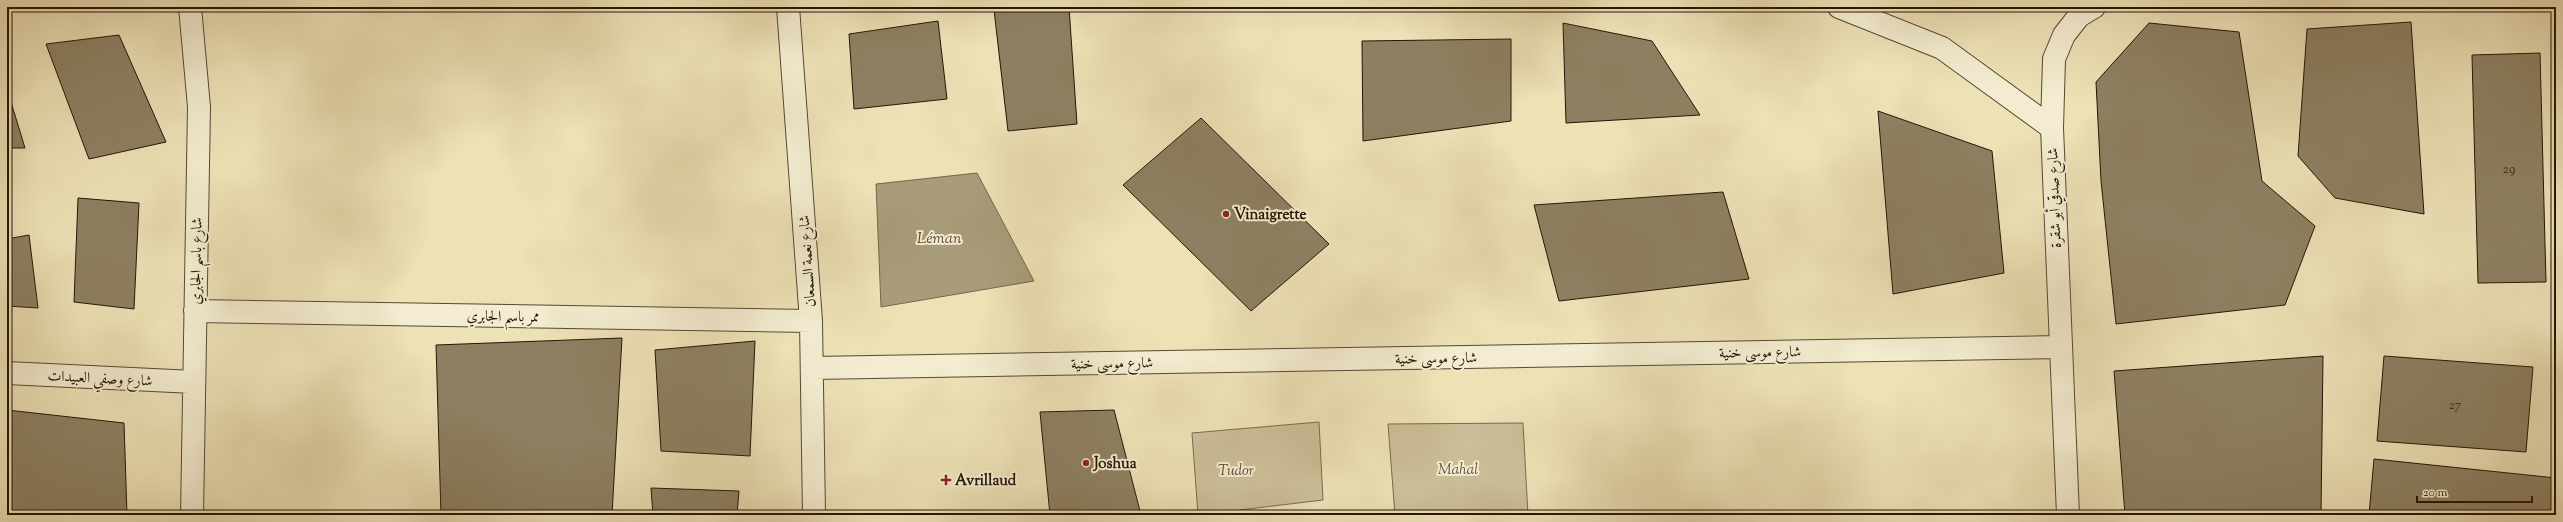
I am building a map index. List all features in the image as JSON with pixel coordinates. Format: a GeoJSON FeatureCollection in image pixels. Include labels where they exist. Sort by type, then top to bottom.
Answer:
{"type":"FeatureCollection","features":[{"type":"Feature","properties":{"kind":"street","name":"شارع باسم الجابري"},"geometry":{"type":"LineString","coordinates":[[190,7],[199,108],[192,515]]}},
{"type":"Feature","properties":{"kind":"street","name":"شارع نعمة السمعان"},"geometry":{"type":"LineString","coordinates":[[788,7],[811,321],[813,368],[814,515]]}},
{"type":"Feature","properties":{"kind":"street","name":"شارع صدقي أبو شقرة"},"geometry":{"type":"LineString","coordinates":[[1839,7],[1942,48],[2052,128],[2068,515]]}},
{"type":"Feature","properties":{"kind":"street"},"geometry":{"type":"LineString","coordinates":[[2052,128],[2054,59],[2064,35],[2079,16],[2094,7]]}},
{"type":"Feature","properties":{"kind":"street","name":"ممر باسم الجابري"},"geometry":{"type":"LineString","coordinates":[[195,311],[811,321]]}},
{"type":"Feature","properties":{"kind":"street","name":"شارع موسى خنية"},"geometry":{"type":"LineString","coordinates":[[813,368],[2060,347]]}},
{"type":"Feature","properties":{"kind":"street","name":"شارع وصفي العبيدات"},"geometry":{"type":"LineString","coordinates":[[7,373],[194,382]]}},
{"type":"Feature","properties":{"kind":"green space","name":"Tudor"},"geometry":{"type":"Polygon","coordinates":[[[1319,422],[1323,500],[1198,515],[1192,433],[1319,422]]]}},
{"type":"Feature","properties":{"kind":"green space","name":"Mahal"},"geometry":{"type":"Polygon","coordinates":[[[1523,423],[1528,515],[1395,515],[1388,424],[1523,423]]]}},
{"type":"Feature","properties":{"kind":"water","name":"Léman"},"geometry":{"type":"Polygon","coordinates":[[[977,173],[1034,281],[881,307],[876,184],[977,173]]]}},
{"type":"Feature","properties":{"kind":"building"},"geometry":{"type":"Polygon","coordinates":[[[1009,7],[1069,7],[1077,124],[1008,131],[994,10],[1009,7]]]}},
{"type":"Feature","properties":{"kind":"building"},"geometry":{"type":"Polygon","coordinates":[[[938,21],[947,99],[854,109],[849,34],[938,21]]]}},
{"type":"Feature","properties":{"kind":"building"},"geometry":{"type":"Polygon","coordinates":[[[2411,22],[2424,214],[2335,198],[2298,156],[2307,29],[2411,22]]]}},
{"type":"Feature","properties":{"kind":"building"},"geometry":{"type":"Polygon","coordinates":[[[1563,23],[1652,41],[1700,115],[1566,123],[1563,23]]]}},
{"type":"Feature","properties":{"kind":"building"},"geometry":{"type":"Polygon","coordinates":[[[2149,23],[2239,32],[2262,181],[2315,226],[2285,305],[2116,324],[2101,181],[2096,82],[2149,23]]]}},
{"type":"Feature","properties":{"kind":"building"},"geometry":{"type":"Polygon","coordinates":[[[119,35],[166,142],[89,159],[46,44],[119,35]]]}},
{"type":"Feature","properties":{"kind":"building"},"geometry":{"type":"Polygon","coordinates":[[[1511,39],[1511,121],[1363,141],[1362,41],[1511,39]]]}},
{"type":"Feature","properties":{"kind":"building"},"geometry":{"type":"Polygon","coordinates":[[[2540,53],[2546,282],[2478,283],[2472,55],[2540,53]]]}},
{"type":"Feature","properties":{"kind":"building"},"geometry":{"type":"Polygon","coordinates":[[[7,89],[25,148],[7,148],[7,89]]]}},
{"type":"Feature","properties":{"kind":"building"},"geometry":{"type":"Polygon","coordinates":[[[1878,111],[1992,151],[2004,273],[1893,294],[1878,111]]]}},
{"type":"Feature","properties":{"kind":"building","name":"Vinaigrette"},"geometry":{"type":"Polygon","coordinates":[[[1201,118],[1329,244],[1251,311],[1123,185],[1201,118]]]}},
{"type":"Feature","properties":{"kind":"building"},"geometry":{"type":"Polygon","coordinates":[[[1723,192],[1749,279],[1559,301],[1534,205],[1723,192]]]}},
{"type":"Feature","properties":{"kind":"building"},"geometry":{"type":"Polygon","coordinates":[[[78,198],[139,203],[134,309],[74,302],[78,198]]]}},
{"type":"Feature","properties":{"kind":"building"},"geometry":{"type":"Polygon","coordinates":[[[29,235],[38,308],[7,306],[7,239],[29,235]]]}},
{"type":"Feature","properties":{"kind":"building"},"geometry":{"type":"Polygon","coordinates":[[[622,338],[612,515],[441,515],[436,345],[622,338]]]}},
{"type":"Feature","properties":{"kind":"building"},"geometry":{"type":"Polygon","coordinates":[[[755,341],[750,456],[661,451],[655,350],[755,341]]]}},
{"type":"Feature","properties":{"kind":"building"},"geometry":{"type":"Polygon","coordinates":[[[2323,356],[2321,515],[2125,515],[2114,371],[2323,356]]]}},
{"type":"Feature","properties":{"kind":"building"},"geometry":{"type":"Polygon","coordinates":[[[2384,356],[2533,367],[2526,452],[2377,441],[2384,356]]]}},
{"type":"Feature","properties":{"kind":"building"},"geometry":{"type":"Polygon","coordinates":[[[7,410],[124,423],[127,515],[7,515],[7,410]]]}},
{"type":"Feature","properties":{"kind":"building","name":"Joshua"},"geometry":{"type":"Polygon","coordinates":[[[1114,410],[1141,515],[1050,515],[1040,412],[1114,410]]]}},
{"type":"Feature","properties":{"kind":"building"},"geometry":{"type":"Polygon","coordinates":[[[2374,459],[2556,478],[2556,515],[2369,515],[2374,459]]]}},
{"type":"Feature","properties":{"kind":"building"},"geometry":{"type":"Polygon","coordinates":[[[651,488],[739,491],[737,515],[653,515],[651,488]]]}},
{"type":"Feature","properties":{"kind":"place","name":"Vinaigrette"},"geometry":{"type":"Point","coordinates":[1226,214]}},
{"type":"Feature","properties":{"kind":"place","name":"Joshua"},"geometry":{"type":"Point","coordinates":[1086,463]}},
{"type":"Feature","properties":{"kind":"place","name":"Avrillaud"},"geometry":{"type":"Point","coordinates":[946,480]}}]}
